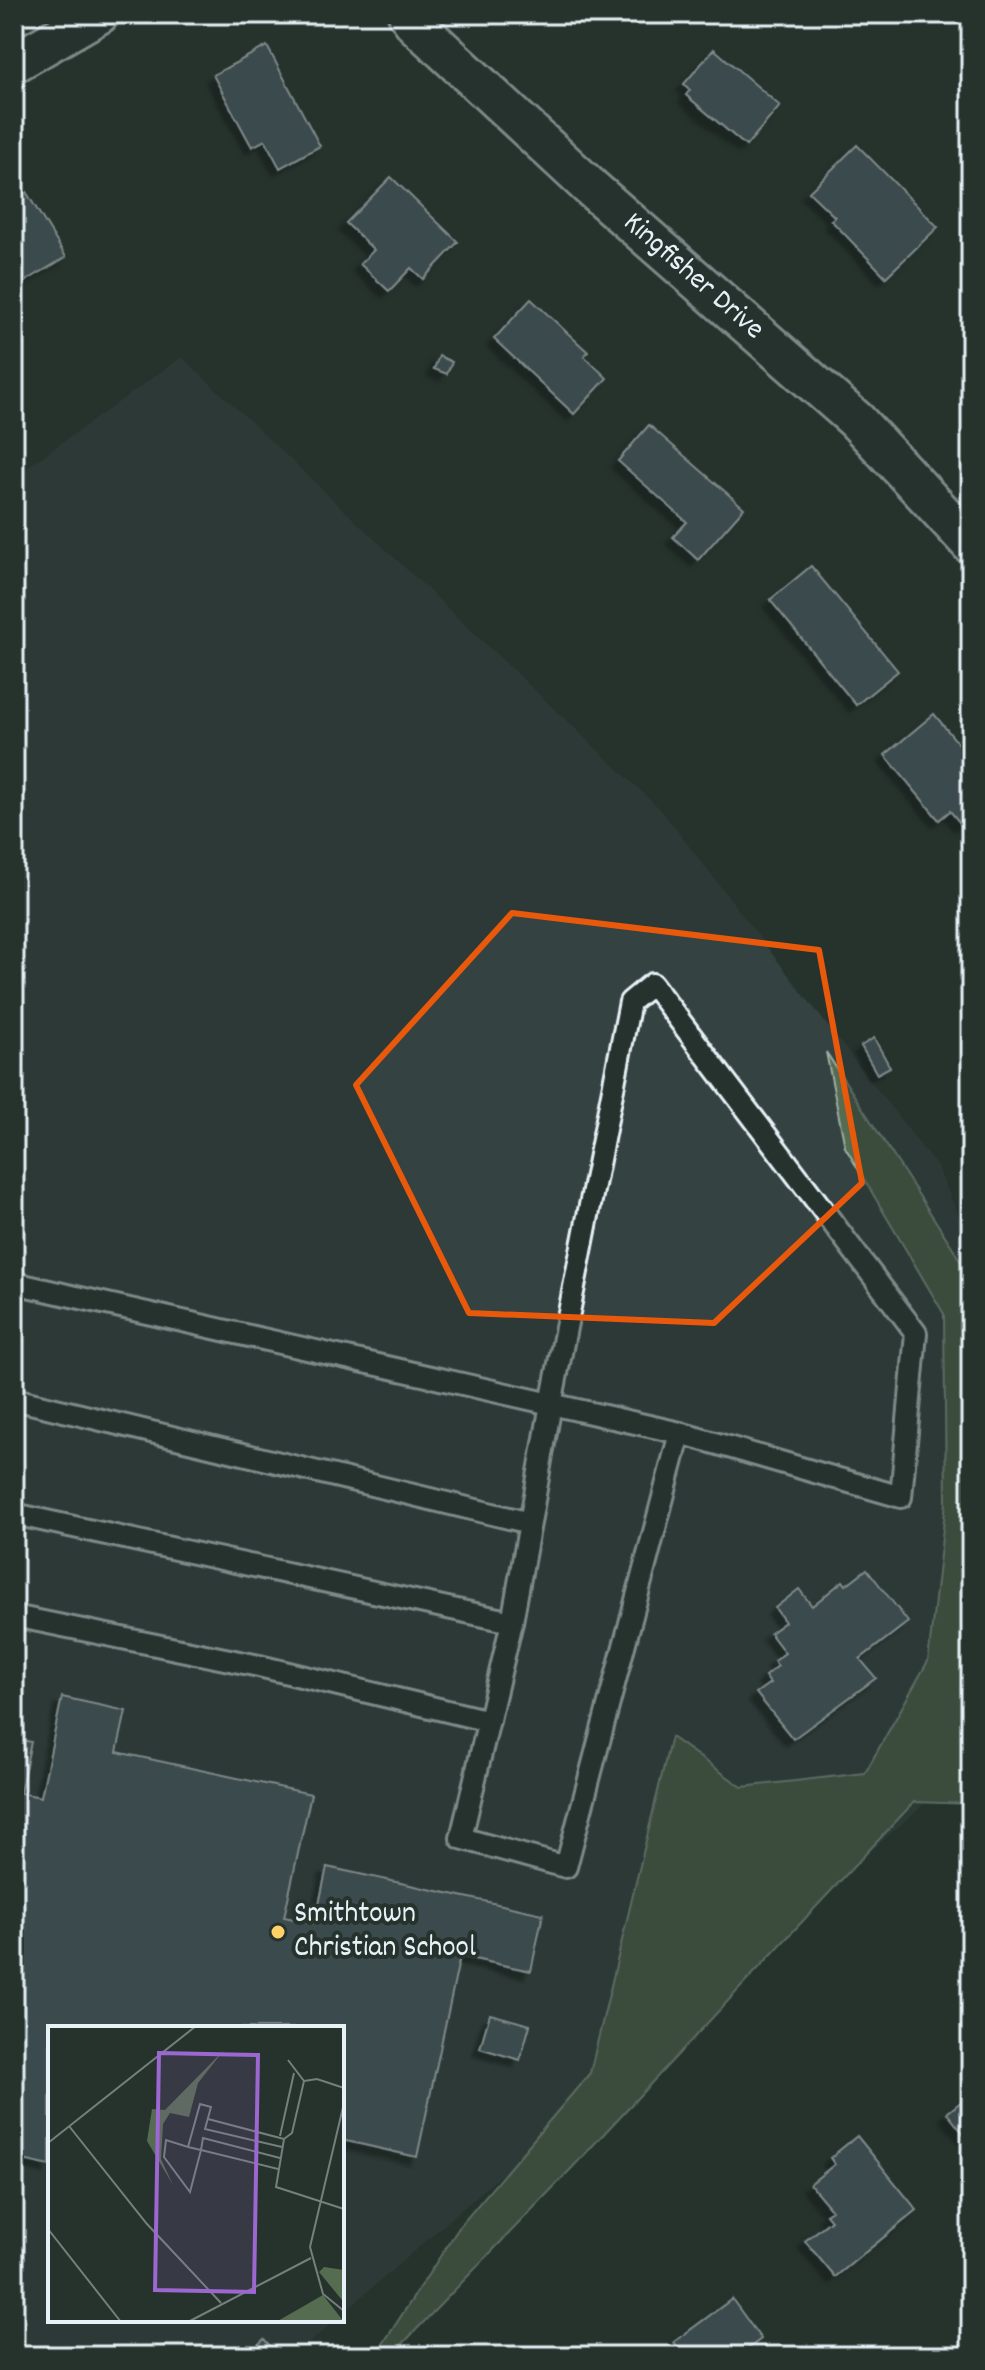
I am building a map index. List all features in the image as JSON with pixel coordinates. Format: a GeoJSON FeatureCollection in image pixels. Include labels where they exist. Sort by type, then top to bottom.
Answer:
{"type":"FeatureCollection","features":[{"type":"Feature","properties":{"kind":"street"},"geometry":{"type":"LineString","coordinates":[[14,63],[99,14]]}},
{"type":"Feature","properties":{"kind":"street","name":"Kingfisher Drive"},"geometry":{"type":"LineString","coordinates":[[408,14],[416,25],[590,187],[856,420],[971,544]]}},
{"type":"Feature","properties":{"kind":"lane"},"geometry":{"type":"LineString","coordinates":[[14,1283],[551,1404],[680,1433],[901,1497],[916,1333],[652,984],[630,1002],[551,1404],[512,1622],[461,1838],[566,1867],[680,1433]]}},
{"type":"Feature","properties":{"kind":"lane"},"geometry":{"type":"LineString","coordinates":[[14,1399],[530,1523]]}},
{"type":"Feature","properties":{"kind":"lane"},"geometry":{"type":"LineString","coordinates":[[14,1514],[512,1622]]}},
{"type":"Feature","properties":{"kind":"lane"},"geometry":{"type":"LineString","coordinates":[[14,1616],[259,1666],[489,1721]]}},
{"type":"Feature","properties":{"kind":"highlighted area"},"geometry":{"type":"Polygon","coordinates":[[[512,913],[819,950],[862,1183],[714,1323],[469,1313],[356,1085],[512,913]]]}},
{"type":"Feature","properties":{"kind":"shaded area"},"geometry":{"type":"Polygon","coordinates":[[[182,357],[661,810],[937,1167],[971,1243],[971,1763],[344,2312],[344,2026],[48,2026],[48,2322],[333,2322],[294,2356],[14,2356],[14,477],[182,357]]]}},
{"type":"Feature","properties":{"kind":"green space"},"geometry":{"type":"Polygon","coordinates":[[[826,1052],[971,1280],[971,1804],[914,1802],[570,2170],[391,2356],[375,2356],[460,2226],[590,2073],[671,1737],[742,1787],[865,1773],[928,1661],[946,1502],[944,1314],[845,1147],[826,1052]]]}},
{"type":"Feature","properties":{"kind":"building"},"geometry":{"type":"Polygon","coordinates":[[[267,46],[320,146],[280,168],[265,140],[252,147],[213,75],[267,46]]]}},
{"type":"Feature","properties":{"kind":"building"},"geometry":{"type":"Polygon","coordinates":[[[714,49],[780,106],[746,146],[686,95],[690,90],[684,84],[714,49]]]}},
{"type":"Feature","properties":{"kind":"building"},"geometry":{"type":"Polygon","coordinates":[[[857,145],[938,227],[886,277],[831,220],[835,217],[809,192],[857,145]]]}},
{"type":"Feature","properties":{"kind":"building"},"geometry":{"type":"Polygon","coordinates":[[[391,177],[458,242],[423,279],[411,268],[389,291],[360,264],[374,250],[346,223],[391,177]]]}},
{"type":"Feature","properties":{"kind":"building"},"geometry":{"type":"Polygon","coordinates":[[[25,190],[66,257],[14,288],[14,196],[25,190]]]}},
{"type":"Feature","properties":{"kind":"building"},"geometry":{"type":"Polygon","coordinates":[[[531,299],[588,352],[584,356],[607,378],[574,414],[494,339],[531,299]]]}},
{"type":"Feature","properties":{"kind":"building"},"geometry":{"type":"Polygon","coordinates":[[[439,356],[452,362],[447,374],[434,369],[439,356]]]}},
{"type":"Feature","properties":{"kind":"building"},"geometry":{"type":"Polygon","coordinates":[[[649,425],[744,508],[698,560],[673,537],[687,522],[618,461],[649,425]]]}},
{"type":"Feature","properties":{"kind":"building"},"geometry":{"type":"Polygon","coordinates":[[[811,566],[898,671],[856,705],[770,600],[811,566]]]}},
{"type":"Feature","properties":{"kind":"building"},"geometry":{"type":"Polygon","coordinates":[[[934,714],[971,759],[971,816],[961,824],[950,811],[939,820],[885,755],[934,714]]]}},
{"type":"Feature","properties":{"kind":"building"},"geometry":{"type":"Polygon","coordinates":[[[874,1038],[890,1067],[877,1074],[861,1046],[874,1038]]]}},
{"type":"Feature","properties":{"kind":"building"},"geometry":{"type":"Polygon","coordinates":[[[867,1569],[908,1622],[860,1659],[876,1678],[793,1739],[756,1693],[770,1683],[765,1676],[778,1666],[774,1661],[785,1653],[770,1633],[785,1622],[775,1608],[799,1589],[812,1606],[843,1581],[846,1585],[867,1569]]]}},
{"type":"Feature","properties":{"kind":"building","name":"Smithtown Christian School"},"geometry":{"type":"Polygon","coordinates":[[[62,1697],[126,1711],[117,1752],[311,1794],[284,1917],[315,1923],[327,1867],[543,1914],[531,1971],[460,1956],[417,2157],[344,2140],[344,2026],[48,2026],[48,2166],[14,2158],[14,1956],[19,1932],[14,1931],[14,1738],[31,1742],[20,1793],[41,1797],[62,1697]]]}},
{"type":"Feature","properties":{"kind":"building"},"geometry":{"type":"Polygon","coordinates":[[[490,2014],[530,2025],[520,2060],[480,2048],[490,2014]]]}},
{"type":"Feature","properties":{"kind":"building"},"geometry":{"type":"Polygon","coordinates":[[[971,2094],[971,2143],[947,2113],[971,2094]]]}},
{"type":"Feature","properties":{"kind":"building"},"geometry":{"type":"Polygon","coordinates":[[[857,2136],[917,2210],[835,2277],[805,2241],[831,2220],[826,2214],[832,2210],[810,2184],[835,2164],[830,2158],[857,2136]]]}},
{"type":"Feature","properties":{"kind":"building"},"geometry":{"type":"Polygon","coordinates":[[[732,2299],[761,2339],[738,2356],[668,2356],[679,2348],[674,2342],[732,2299]]]}},
{"type":"Feature","properties":{"kind":"building"},"geometry":{"type":"Polygon","coordinates":[[[264,2339],[279,2356],[254,2356],[250,2352],[264,2339]]]}},
{"type":"Feature","properties":{"kind":"place","name":"Smithtown Christian School"},"geometry":{"type":"Point","coordinates":[278,1932]}}]}
